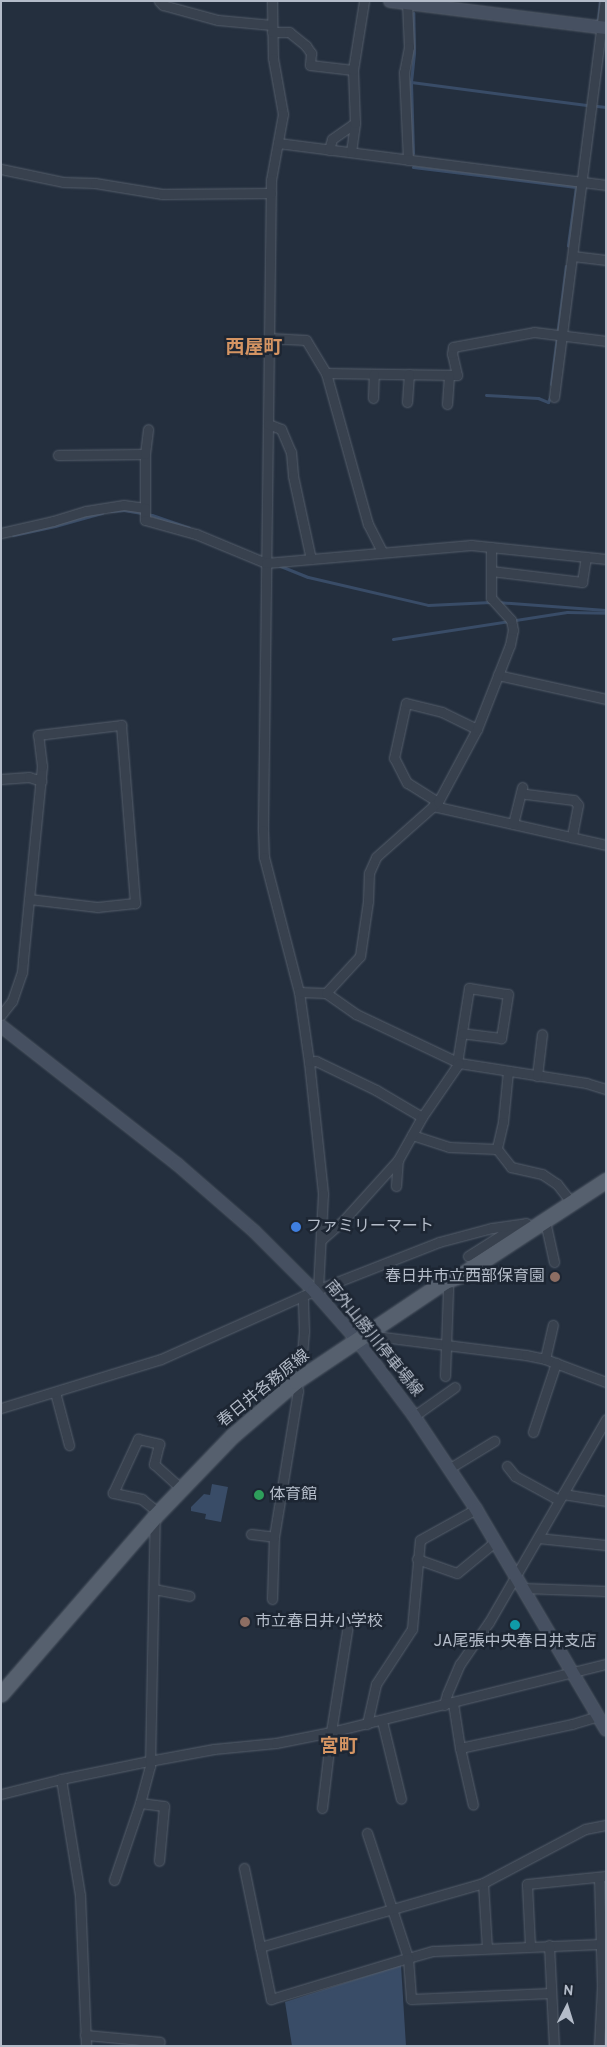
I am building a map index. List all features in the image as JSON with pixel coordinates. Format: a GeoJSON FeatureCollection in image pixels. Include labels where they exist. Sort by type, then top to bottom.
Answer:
{"type":"FeatureCollection","features":[{"type":"Feature","properties":{"kind":"main road"},"geometry":{"type":"LineString","coordinates":[[390,1],[604,28]]}},
{"type":"Feature","properties":{"kind":"main road","name":"南外山勝川停車場線"},"geometry":{"type":"LineString","coordinates":[[1,1026],[177,1164],[257,1234],[311,1292],[362,1337],[450,1468],[496,1541],[573,1674],[601,1717],[606,1730]]}},
{"type":"Feature","properties":{"kind":"main road","name":"春日井各務原線"},"geometry":{"type":"LineString","coordinates":[[1,1694],[157,1514],[232,1436],[298,1380],[445,1281],[461,1275],[525,1226],[545,1220],[606,1180]]}},
{"type":"Feature","properties":{"kind":"street"},"geometry":{"type":"LineString","coordinates":[[159,1],[163,5],[218,20],[289,32],[306,46],[311,53],[310,65],[353,70]]}},
{"type":"Feature","properties":{"kind":"street"},"geometry":{"type":"LineString","coordinates":[[272,1],[273,58],[283,114],[271,193],[264,857],[299,992],[309,1062],[323,1194],[322,1239],[304,1331],[298,1390],[274,1537],[272,1599]]}},
{"type":"Feature","properties":{"kind":"street"},"geometry":{"type":"LineString","coordinates":[[351,152],[355,122],[353,70],[364,1]]}},
{"type":"Feature","properties":{"kind":"street"},"geometry":{"type":"LineString","coordinates":[[554,397],[604,28],[605,1]]}},
{"type":"Feature","properties":{"kind":"street"},"geometry":{"type":"LineString","coordinates":[[408,160],[404,72],[409,47],[413,3]]}},
{"type":"Feature","properties":{"kind":"street"},"geometry":{"type":"LineString","coordinates":[[329,150],[332,139],[355,122]]}},
{"type":"Feature","properties":{"kind":"street"},"geometry":{"type":"LineString","coordinates":[[278,143],[606,185]]}},
{"type":"Feature","properties":{"kind":"street"},"geometry":{"type":"LineString","coordinates":[[1,169],[63,182],[95,183],[162,194],[271,193]]}},
{"type":"Feature","properties":{"kind":"street"},"geometry":{"type":"LineString","coordinates":[[573,256],[606,260]]}},
{"type":"Feature","properties":{"kind":"street"},"geometry":{"type":"LineString","coordinates":[[326,373],[458,375],[452,354],[453,347],[534,332],[606,341]]}},
{"type":"Feature","properties":{"kind":"street"},"geometry":{"type":"LineString","coordinates":[[269,338],[306,340],[326,373],[368,524],[382,552]]}},
{"type":"Feature","properties":{"kind":"street"},"geometry":{"type":"LineString","coordinates":[[373,398],[374,374]]}},
{"type":"Feature","properties":{"kind":"street"},"geometry":{"type":"LineString","coordinates":[[407,402],[409,374]]}},
{"type":"Feature","properties":{"kind":"street"},"geometry":{"type":"LineString","coordinates":[[447,404],[449,375]]}},
{"type":"Feature","properties":{"kind":"street"},"geometry":{"type":"LineString","coordinates":[[268,424],[281,429],[291,452],[293,476],[311,559]]}},
{"type":"Feature","properties":{"kind":"street"},"geometry":{"type":"LineString","coordinates":[[148,429],[145,454],[145,520],[196,534],[266,559],[311,559],[471,545],[606,559]]}},
{"type":"Feature","properties":{"kind":"street"},"geometry":{"type":"LineString","coordinates":[[58,456],[145,454]]}},
{"type":"Feature","properties":{"kind":"street"},"geometry":{"type":"LineString","coordinates":[[1,532],[105,507],[124,505],[145,508]]}},
{"type":"Feature","properties":{"kind":"street"},"geometry":{"type":"LineString","coordinates":[[326,993],[360,956],[368,901],[369,873],[376,857],[436,804],[477,729],[510,644],[513,630],[511,620],[491,598],[491,547]]}},
{"type":"Feature","properties":{"kind":"street"},"geometry":{"type":"LineString","coordinates":[[491,571],[582,582],[586,557]]}},
{"type":"Feature","properties":{"kind":"street"},"geometry":{"type":"LineString","coordinates":[[498,675],[606,699]]}},
{"type":"Feature","properties":{"kind":"street"},"geometry":{"type":"LineString","coordinates":[[477,729],[442,712],[406,703],[394,758],[407,783],[436,804],[606,845]]}},
{"type":"Feature","properties":{"kind":"street"},"geometry":{"type":"LineString","coordinates":[[1,1015],[12,1000],[22,972],[42,766],[38,735],[121,725],[134,903],[97,907],[29,900]]}},
{"type":"Feature","properties":{"kind":"street"},"geometry":{"type":"LineString","coordinates":[[1,779],[29,777],[41,780]]}},
{"type":"Feature","properties":{"kind":"street"},"geometry":{"type":"LineString","coordinates":[[513,824],[524,791],[574,800],[578,805],[572,837]]}},
{"type":"Feature","properties":{"kind":"street"},"geometry":{"type":"LineString","coordinates":[[322,1239],[343,1221],[398,1160],[422,1117],[458,1063],[462,1033],[469,988],[508,994],[501,1038],[462,1033]]}},
{"type":"Feature","properties":{"kind":"street"},"geometry":{"type":"LineString","coordinates":[[299,992],[326,993],[356,1014],[458,1063],[586,1083],[606,1089]]}},
{"type":"Feature","properties":{"kind":"street"},"geometry":{"type":"LineString","coordinates":[[537,1076],[542,1034]]}},
{"type":"Feature","properties":{"kind":"street"},"geometry":{"type":"LineString","coordinates":[[309,1062],[316,1062],[376,1090],[422,1117]]}},
{"type":"Feature","properties":{"kind":"street"},"geometry":{"type":"LineString","coordinates":[[497,1149],[503,1122],[508,1072]]}},
{"type":"Feature","properties":{"kind":"street"},"geometry":{"type":"LineString","coordinates":[[412,1134],[449,1147],[497,1149],[511,1167],[542,1174],[557,1184],[572,1203]]}},
{"type":"Feature","properties":{"kind":"street"},"geometry":{"type":"LineString","coordinates":[[396,1186],[398,1160]]}},
{"type":"Feature","properties":{"kind":"street"},"geometry":{"type":"LineString","coordinates":[[545,1220],[554,1262]]}},
{"type":"Feature","properties":{"kind":"street"},"geometry":{"type":"LineString","coordinates":[[1,1408],[161,1360],[311,1292],[375,1265],[439,1242],[492,1228],[525,1226]]}},
{"type":"Feature","properties":{"kind":"street"},"geometry":{"type":"LineString","coordinates":[[468,1256],[525,1226]]}},
{"type":"Feature","properties":{"kind":"street"},"geometry":{"type":"LineString","coordinates":[[445,1281],[448,1289],[445,1376]]}},
{"type":"Feature","properties":{"kind":"street"},"geometry":{"type":"LineString","coordinates":[[545,1359],[553,1325]]}},
{"type":"Feature","properties":{"kind":"street"},"geometry":{"type":"LineString","coordinates":[[362,1337],[447,1345],[545,1359],[606,1382]]}},
{"type":"Feature","properties":{"kind":"street"},"geometry":{"type":"LineString","coordinates":[[533,1432],[556,1363]]}},
{"type":"Feature","properties":{"kind":"street"},"geometry":{"type":"LineString","coordinates":[[414,1416],[455,1387]]}},
{"type":"Feature","properties":{"kind":"street"},"geometry":{"type":"LineString","coordinates":[[55,1392],[69,1445]]}},
{"type":"Feature","properties":{"kind":"street"},"geometry":{"type":"LineString","coordinates":[[473,1805],[448,1704],[460,1664],[489,1622],[606,1419]]}},
{"type":"Feature","properties":{"kind":"street"},"geometry":{"type":"LineString","coordinates":[[114,1880],[140,1803],[149,1761],[157,1514],[142,1499],[113,1493],[138,1439],[158,1444],[154,1464],[181,1488]]}},
{"type":"Feature","properties":{"kind":"street"},"geometry":{"type":"LineString","coordinates":[[450,1468],[494,1441]]}},
{"type":"Feature","properties":{"kind":"street"},"geometry":{"type":"LineString","coordinates":[[507,1466],[515,1476],[561,1497],[606,1501]]}},
{"type":"Feature","properties":{"kind":"street"},"geometry":{"type":"LineString","coordinates":[[367,1724],[376,1684],[412,1629],[420,1540],[476,1510]]}},
{"type":"Feature","properties":{"kind":"street"},"geometry":{"type":"LineString","coordinates":[[251,1534],[274,1537]]}},
{"type":"Feature","properties":{"kind":"street"},"geometry":{"type":"LineString","coordinates":[[538,1538],[606,1545]]}},
{"type":"Feature","properties":{"kind":"street"},"geometry":{"type":"LineString","coordinates":[[417,1559],[457,1573],[496,1541]]}},
{"type":"Feature","properties":{"kind":"street"},"geometry":{"type":"LineString","coordinates":[[523,1588],[606,1591]]}},
{"type":"Feature","properties":{"kind":"street"},"geometry":{"type":"LineString","coordinates":[[154,1589],[190,1596]]}},
{"type":"Feature","properties":{"kind":"street"},"geometry":{"type":"LineString","coordinates":[[322,1808],[331,1732],[349,1618]]}},
{"type":"Feature","properties":{"kind":"street"},"geometry":{"type":"LineString","coordinates":[[1,1794],[61,1778],[214,1749],[276,1744],[382,1721],[573,1674],[606,1664]]}},
{"type":"Feature","properties":{"kind":"street"},"geometry":{"type":"LineString","coordinates":[[460,1748],[601,1717]]}},
{"type":"Feature","properties":{"kind":"street"},"geometry":{"type":"LineString","coordinates":[[382,1721],[401,1799]]}},
{"type":"Feature","properties":{"kind":"street"},"geometry":{"type":"LineString","coordinates":[[61,1778],[80,1895],[86,2046]]}},
{"type":"Feature","properties":{"kind":"street"},"geometry":{"type":"LineString","coordinates":[[140,1803],[164,1806],[159,1861]]}},
{"type":"Feature","properties":{"kind":"street"},"geometry":{"type":"LineString","coordinates":[[260,1947],[483,1883],[585,1829],[606,1825]]}},
{"type":"Feature","properties":{"kind":"street"},"geometry":{"type":"LineString","coordinates":[[367,1833],[408,1958],[411,1999],[551,1993]]}},
{"type":"Feature","properties":{"kind":"street"},"geometry":{"type":"LineString","coordinates":[[244,1868],[271,1999],[434,1951],[602,1944]]}},
{"type":"Feature","properties":{"kind":"street"},"geometry":{"type":"LineString","coordinates":[[530,1946],[527,1884],[602,1876],[599,2046]]}},
{"type":"Feature","properties":{"kind":"street"},"geometry":{"type":"LineString","coordinates":[[483,1883],[486,1948]]}},
{"type":"Feature","properties":{"kind":"street"},"geometry":{"type":"LineString","coordinates":[[548,1945],[554,2046]]}},
{"type":"Feature","properties":{"kind":"street"},"geometry":{"type":"LineString","coordinates":[[85,2035],[160,2042]]}},
{"type":"Feature","properties":{"kind":"water"},"geometry":{"type":"Polygon","coordinates":[[[212,1484],[228,1487],[221,1522],[205,1519],[206,1514],[191,1511],[191,1507],[204,1494],[210,1495],[212,1484]]]}},
{"type":"Feature","properties":{"kind":"water"},"geometry":{"type":"Polygon","coordinates":[[[401,1965],[406,2046],[292,2046],[285,2002],[401,1965]]]}},
{"type":"Feature","properties":{"kind":"waterway"},"geometry":{"type":"LineString","coordinates":[[594,22],[598,20],[600,1]]}},
{"type":"Feature","properties":{"kind":"waterway"},"geometry":{"type":"LineString","coordinates":[[413,13],[414,52],[411,82],[413,153]]}},
{"type":"Feature","properties":{"kind":"waterway"},"geometry":{"type":"LineString","coordinates":[[411,82],[586,105]]}},
{"type":"Feature","properties":{"kind":"waterway"},"geometry":{"type":"LineString","coordinates":[[597,106],[606,107]]}},
{"type":"Feature","properties":{"kind":"waterway"},"geometry":{"type":"LineString","coordinates":[[413,167],[576,187],[568,245]]}},
{"type":"Feature","properties":{"kind":"waterway"},"geometry":{"type":"LineString","coordinates":[[551,384],[566,266]]}},
{"type":"Feature","properties":{"kind":"waterway"},"geometry":{"type":"LineString","coordinates":[[486,395],[538,398],[548,402],[551,395]]}},
{"type":"Feature","properties":{"kind":"waterway"},"geometry":{"type":"LineString","coordinates":[[111,511],[124,510],[152,515],[189,528]]}},
{"type":"Feature","properties":{"kind":"waterway"},"geometry":{"type":"LineString","coordinates":[[13,535],[102,513]]}},
{"type":"Feature","properties":{"kind":"waterway"},"geometry":{"type":"LineString","coordinates":[[278,565],[308,577],[428,605],[491,602]]}},
{"type":"Feature","properties":{"kind":"waterway"},"geometry":{"type":"LineString","coordinates":[[497,602],[606,610]]}},
{"type":"Feature","properties":{"kind":"waterway"},"geometry":{"type":"LineString","coordinates":[[393,639],[567,612],[606,613]]}},
{"type":"Feature","properties":{"kind":"place","name":"ファミリーマート"},"geometry":{"type":"Point","coordinates":[296,1227]}},
{"type":"Feature","properties":{"kind":"place","name":"春日井市立西部保育園"},"geometry":{"type":"Point","coordinates":[555,1277]}},
{"type":"Feature","properties":{"kind":"place","name":"体育館"},"geometry":{"type":"Point","coordinates":[259,1495]}},
{"type":"Feature","properties":{"kind":"place","name":"市立春日井小学校"},"geometry":{"type":"Point","coordinates":[245,1622]}},
{"type":"Feature","properties":{"kind":"place","name":"JA尾張中央春日井支店"},"geometry":{"type":"Point","coordinates":[515,1625]}},
{"type":"Feature","properties":{"kind":"district","name":"西屋町"},"geometry":{"type":"Point","coordinates":[254,349]}},
{"type":"Feature","properties":{"kind":"district","name":"宮町"},"geometry":{"type":"Point","coordinates":[339,1748]}}]}
